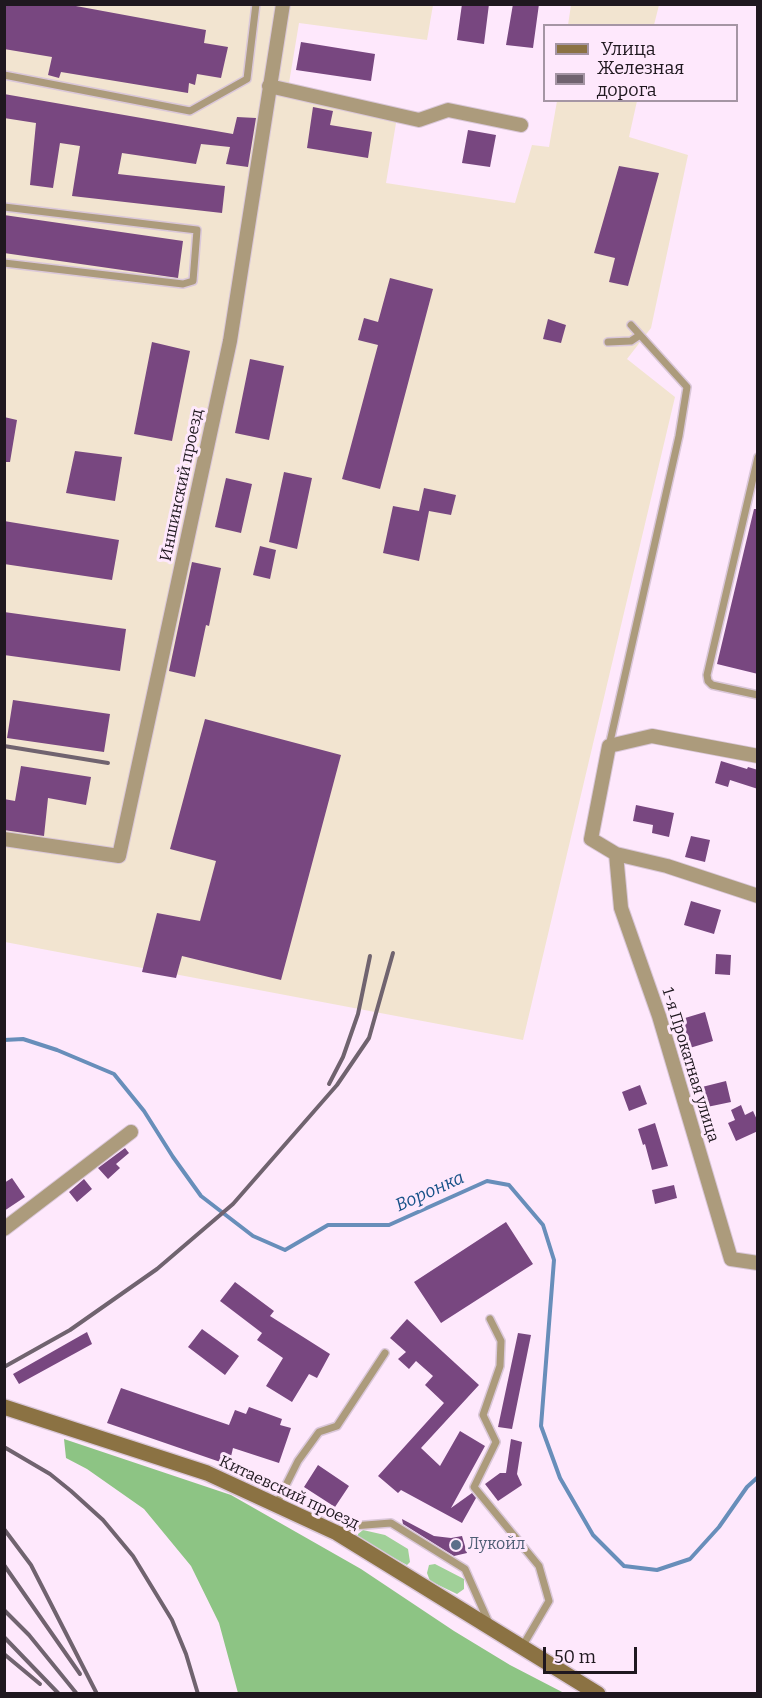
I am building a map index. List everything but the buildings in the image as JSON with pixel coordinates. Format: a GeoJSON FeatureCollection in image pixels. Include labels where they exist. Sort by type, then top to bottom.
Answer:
{"type":"FeatureCollection","features":[{"type":"Feature","properties":{"kind":"street","name":"Иншинский проезд"},"geometry":{"type":"LineString","coordinates":[[4,839],[119,856],[230,341],[283,4]]}},
{"type":"Feature","properties":{"kind":"street"},"geometry":{"type":"LineString","coordinates":[[269,86],[419,120],[448,110],[521,125]]}},
{"type":"Feature","properties":{"kind":"street"},"geometry":{"type":"LineString","coordinates":[[758,756],[652,736],[609,746],[591,839],[616,854],[667,866],[758,896]]}},
{"type":"Feature","properties":{"kind":"street","name":"1-я Прокатная улица"},"geometry":{"type":"LineString","coordinates":[[616,854],[621,908],[659,1016],[731,1259],[758,1263]]}},
{"type":"Feature","properties":{"kind":"street"},"geometry":{"type":"LineString","coordinates":[[4,1229],[131,1132]]}},
{"type":"Feature","properties":{"kind":"street","name":"Китаевский проезд"},"geometry":{"type":"LineString","coordinates":[[4,1407],[207,1473],[337,1533],[598,1694]]}},
{"type":"Feature","properties":{"kind":"lane"},"geometry":{"type":"LineString","coordinates":[[4,75],[190,111],[247,79],[256,4]]}},
{"type":"Feature","properties":{"kind":"lane"},"geometry":{"type":"LineString","coordinates":[[4,207],[197,230],[194,281],[183,284],[4,263]]}},
{"type":"Feature","properties":{"kind":"lane"},"geometry":{"type":"LineString","coordinates":[[609,746],[679,435],[687,387],[631,325]]}},
{"type":"Feature","properties":{"kind":"lane"},"geometry":{"type":"LineString","coordinates":[[608,342],[631,341],[640,335]]}},
{"type":"Feature","properties":{"kind":"lane"},"geometry":{"type":"LineString","coordinates":[[758,457],[707,675],[712,685],[758,695]]}},
{"type":"Feature","properties":{"kind":"lane"},"geometry":{"type":"LineString","coordinates":[[490,1319],[501,1341],[500,1366],[483,1415],[496,1442],[474,1487],[539,1566],[549,1600],[522,1647]]}},
{"type":"Feature","properties":{"kind":"lane"},"geometry":{"type":"LineString","coordinates":[[276,1505],[298,1461],[308,1447],[319,1432],[337,1426],[385,1353]]}},
{"type":"Feature","properties":{"kind":"lane"},"geometry":{"type":"LineString","coordinates":[[337,1533],[352,1526],[391,1523],[465,1569],[492,1628]]}},
{"type":"Feature","properties":{"kind":"shaded area"},"geometry":{"type":"Polygon","coordinates":[[[571,4],[659,5],[654,24],[568,24],[571,4]]]}},
{"type":"Feature","properties":{"kind":"shaded area"},"geometry":{"type":"Polygon","coordinates":[[[4,5],[433,5],[427,40],[299,23],[288,89],[397,117],[386,183],[515,203],[532,145],[549,147],[557,102],[637,102],[629,137],[688,155],[651,328],[627,359],[675,397],[523,1040],[5,942],[4,5]]]}},
{"type":"Feature","properties":{"kind":"green space"},"geometry":{"type":"Polygon","coordinates":[[[64,1439],[231,1495],[361,1569],[510,1665],[564,1693],[238,1693],[219,1623],[191,1566],[144,1509],[87,1469],[66,1458],[64,1439]]]}},
{"type":"Feature","properties":{"kind":"green space"},"geometry":{"type":"Polygon","coordinates":[[[363,1530],[385,1535],[408,1549],[410,1562],[407,1565],[358,1539],[358,1534],[363,1530]]]}},
{"type":"Feature","properties":{"kind":"green space"},"geometry":{"type":"Polygon","coordinates":[[[435,1564],[464,1579],[464,1589],[457,1594],[430,1581],[427,1573],[429,1565],[435,1564]]]}},
{"type":"Feature","properties":{"kind":"waterway","name":"Воронка"},"geometry":{"type":"LineString","coordinates":[[4,1040],[23,1039],[57,1050],[114,1074],[144,1111],[201,1196],[253,1236],[285,1250],[328,1225],[389,1225],[487,1181],[509,1185],[543,1225],[554,1260],[541,1426],[560,1478],[593,1535],[624,1566],[657,1570],[690,1559],[719,1527],[747,1487],[758,1477]]}},
{"type":"Feature","properties":{"kind":"railway"},"geometry":{"type":"LineString","coordinates":[[4,746],[108,763]]}},
{"type":"Feature","properties":{"kind":"railway"},"geometry":{"type":"LineString","coordinates":[[4,1367],[70,1330],[157,1269],[233,1204],[337,1085],[369,1038],[393,953]]}},
{"type":"Feature","properties":{"kind":"railway"},"geometry":{"type":"LineString","coordinates":[[329,1084],[343,1057],[358,1014],[370,956]]}},
{"type":"Feature","properties":{"kind":"railway"},"geometry":{"type":"LineString","coordinates":[[4,1447],[50,1474],[71,1491],[103,1520],[133,1556],[172,1620],[186,1654],[198,1694]]}},
{"type":"Feature","properties":{"kind":"railway"},"geometry":{"type":"LineString","coordinates":[[4,1529],[31,1565],[97,1694]]}},
{"type":"Feature","properties":{"kind":"railway"},"geometry":{"type":"LineString","coordinates":[[4,1565],[80,1674]]}},
{"type":"Feature","properties":{"kind":"railway"},"geometry":{"type":"LineString","coordinates":[[4,1610],[29,1635],[77,1694]]}},
{"type":"Feature","properties":{"kind":"railway"},"geometry":{"type":"LineString","coordinates":[[4,1637],[59,1694]]}},
{"type":"Feature","properties":{"kind":"railway"},"geometry":{"type":"LineString","coordinates":[[4,1654],[40,1684]]}},
{"type":"Feature","properties":{"kind":"place","name":"Лукойл"},"geometry":{"type":"Point","coordinates":[456,1545]}}]}
